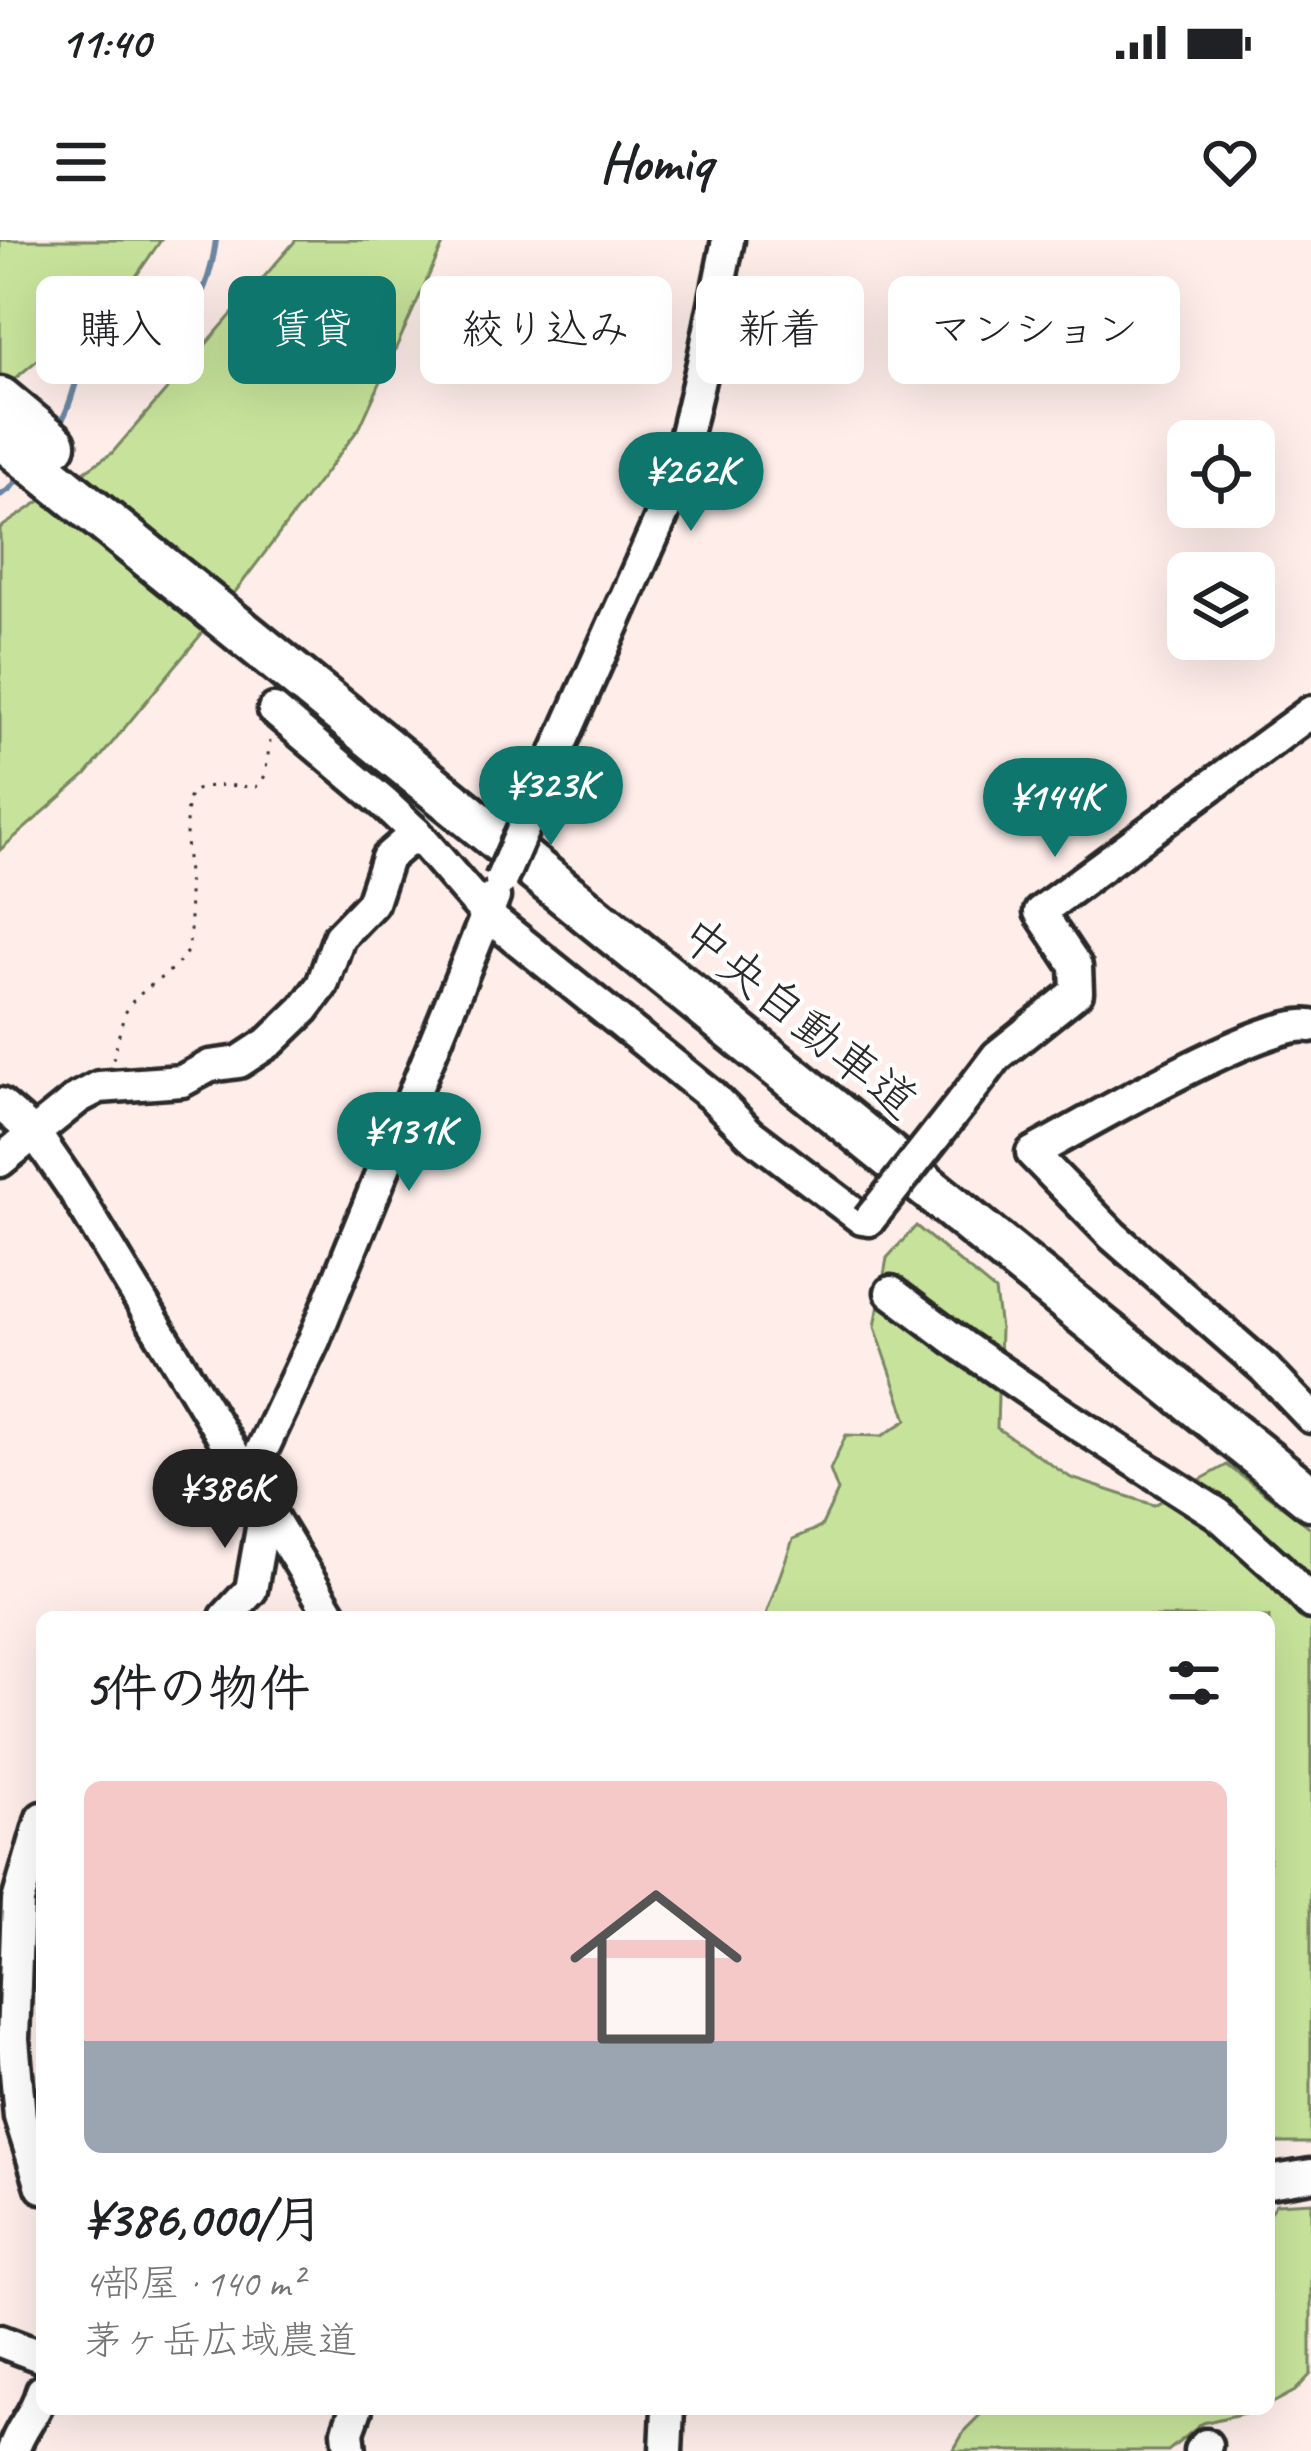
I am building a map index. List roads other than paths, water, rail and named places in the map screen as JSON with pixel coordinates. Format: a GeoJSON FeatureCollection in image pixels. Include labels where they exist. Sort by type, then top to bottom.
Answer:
{"type":"FeatureCollection","features":[{"type":"Feature","properties":{"kind":"highway","name":"中央自動車道"},"geometry":{"type":"LineString","coordinates":[[0,399],[147,539],[1311,1498]]}},
{"type":"Feature","properties":{"kind":"highway","name":"中央自動車道"},"geometry":{"type":"LineString","coordinates":[[0,436],[147,539],[1311,1461]]}},
{"type":"Feature","properties":{"kind":"street"},"geometry":{"type":"LineString","coordinates":[[250,1478],[314,1340],[501,880],[672,493],[728,240]]}},
{"type":"Feature","properties":{"kind":"street"},"geometry":{"type":"LineString","coordinates":[[274,710],[416,833],[487,915],[712,1096],[750,1134],[869,1220],[997,1056],[1077,992],[1076,966],[1040,911],[1311,712]]}},
{"type":"Feature","properties":{"kind":"street"},"geometry":{"type":"LineString","coordinates":[[0,1161],[78,1098],[99,1087],[182,1081],[210,1066],[239,1062],[271,1041],[322,985],[339,938],[373,903],[387,858],[416,833]]}},
{"type":"Feature","properties":{"kind":"street"},"geometry":{"type":"LineString","coordinates":[[1311,1025],[1297,1023],[1229,1049],[1032,1153],[1113,1236],[1264,1368],[1311,1417]]}},
{"type":"Feature","properties":{"kind":"street"},"geometry":{"type":"LineString","coordinates":[[0,1104],[36,1135],[72,1187],[328,1611]]}},
{"type":"Feature","properties":{"kind":"street"},"geometry":{"type":"LineString","coordinates":[[891,1292],[1068,1418],[1218,1514],[1311,1603]]}},
{"type":"Feature","properties":{"kind":"street"},"geometry":{"type":"LineString","coordinates":[[231,1611],[250,1590],[266,1506]]}},
{"type":"Feature","properties":{"kind":"street"},"geometry":{"type":"LineString","coordinates":[[36,1838],[18,1900],[8,1981],[20,2116],[36,2168]]}},
{"type":"Feature","properties":{"kind":"street"},"geometry":{"type":"LineString","coordinates":[[1275,2181],[1311,2175]]}},
{"type":"Feature","properties":{"kind":"street"},"geometry":{"type":"LineString","coordinates":[[0,2341],[36,2354]]}},
{"type":"Feature","properties":{"kind":"street"},"geometry":{"type":"LineString","coordinates":[[13,2451],[19,2431],[36,2412]]}},
{"type":"Feature","properties":{"kind":"street"},"geometry":{"type":"LineString","coordinates":[[666,2451],[668,2415]]}},
{"type":"Feature","properties":{"kind":"waterway"},"geometry":{"type":"LineString","coordinates":[[56,429],[93,348],[165,328],[194,306],[209,274],[216,240]]}},
{"type":"Feature","properties":{"kind":"waterway"},"geometry":{"type":"LineString","coordinates":[[0,495],[23,472]]}}]}
